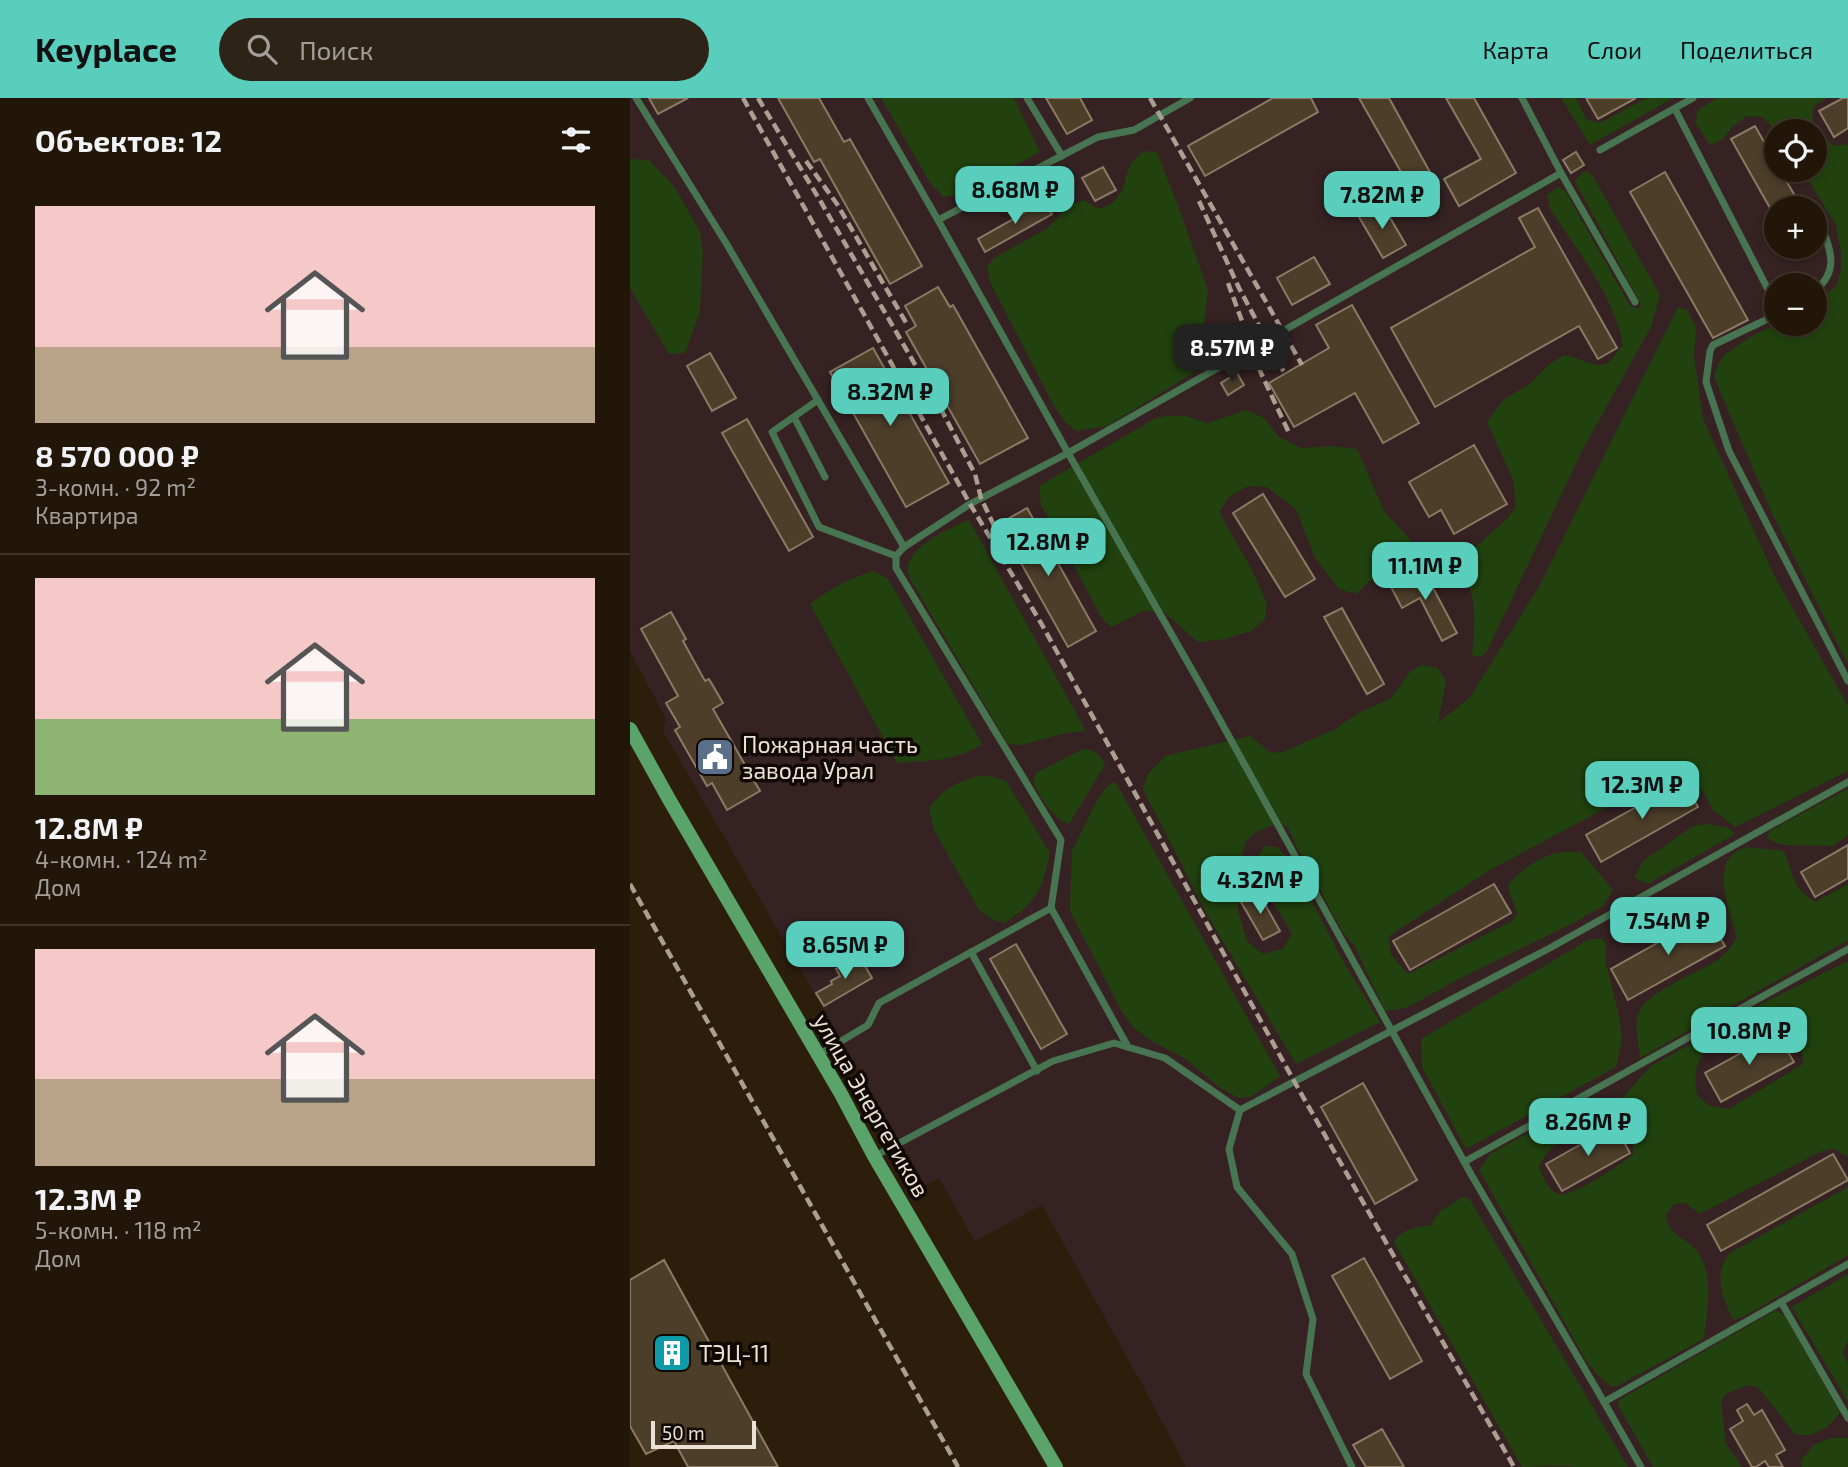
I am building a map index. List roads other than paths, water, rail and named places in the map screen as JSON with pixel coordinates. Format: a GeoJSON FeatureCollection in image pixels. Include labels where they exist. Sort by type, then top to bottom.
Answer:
{"type":"FeatureCollection","features":[{"type":"Feature","properties":{"kind":"street","name":"улица Энергетиков"},"geometry":{"type":"LineString","coordinates":[[630,729],[874,1156],[1056,1467]]}},
{"type":"Feature","properties":{"kind":"lane"},"geometry":{"type":"LineString","coordinates":[[636,98],[726,243],[904,547]]}},
{"type":"Feature","properties":{"kind":"lane"},"geometry":{"type":"LineString","coordinates":[[868,98],[1200,684],[1464,1162],[1641,1467]]}},
{"type":"Feature","properties":{"kind":"lane"},"geometry":{"type":"LineString","coordinates":[[1027,98],[1062,156]]}},
{"type":"Feature","properties":{"kind":"lane"},"geometry":{"type":"LineString","coordinates":[[939,220],[1098,137],[1134,130],[1190,98]]}},
{"type":"Feature","properties":{"kind":"lane"},"geometry":{"type":"LineString","coordinates":[[1522,98],[1561,173],[1635,302]]}},
{"type":"Feature","properties":{"kind":"lane"},"geometry":{"type":"LineString","coordinates":[[1600,150],[1693,98]]}},
{"type":"Feature","properties":{"kind":"lane"},"geometry":{"type":"LineString","coordinates":[[1675,109],[1764,281]]}},
{"type":"Feature","properties":{"kind":"lane"},"geometry":{"type":"LineString","coordinates":[[1128,1047],[1051,908],[1061,840],[895,568],[896,556],[904,547],[970,504],[1068,453],[1561,173]]}},
{"type":"Feature","properties":{"kind":"lane"},"geometry":{"type":"LineString","coordinates":[[1827,239],[1832,252],[1827,277]]}},
{"type":"Feature","properties":{"kind":"lane"},"geometry":{"type":"LineString","coordinates":[[1764,321],[1713,345],[1706,382],[1729,452],[1848,681]]}},
{"type":"Feature","properties":{"kind":"lane"},"geometry":{"type":"LineString","coordinates":[[818,400],[772,432],[819,527],[896,556]]}},
{"type":"Feature","properties":{"kind":"lane"},"geometry":{"type":"LineString","coordinates":[[794,417],[825,477]]}},
{"type":"Feature","properties":{"kind":"lane"},"geometry":{"type":"LineString","coordinates":[[1352,1467],[1306,1374],[1313,1319],[1292,1254],[1237,1187],[1229,1149],[1240,1110],[1549,949],[1848,782]]}},
{"type":"Feature","properties":{"kind":"lane"},"geometry":{"type":"LineString","coordinates":[[818,1055],[868,1025],[879,1003],[1051,908]]}},
{"type":"Feature","properties":{"kind":"lane"},"geometry":{"type":"LineString","coordinates":[[1464,1162],[1848,949]]}},
{"type":"Feature","properties":{"kind":"lane"},"geometry":{"type":"LineString","coordinates":[[971,952],[1037,1070]]}},
{"type":"Feature","properties":{"kind":"lane"},"geometry":{"type":"LineString","coordinates":[[874,1156],[1053,1060],[1114,1043],[1166,1058],[1240,1110]]}},
{"type":"Feature","properties":{"kind":"lane"},"geometry":{"type":"LineString","coordinates":[[1604,1402],[1848,1264]]}},
{"type":"Feature","properties":{"kind":"lane"},"geometry":{"type":"LineString","coordinates":[[1781,1302],[1848,1418]]}},
{"type":"Feature","properties":{"kind":"railway"},"geometry":{"type":"LineString","coordinates":[[743,98],[970,504],[1041,623],[1294,1081],[1514,1467]]}},
{"type":"Feature","properties":{"kind":"railway"},"geometry":{"type":"LineString","coordinates":[[758,98],[943,413],[975,474],[981,498],[997,532]]}},
{"type":"Feature","properties":{"kind":"railway"},"geometry":{"type":"LineString","coordinates":[[1150,98],[1302,365]]}},
{"type":"Feature","properties":{"kind":"railway"},"geometry":{"type":"LineString","coordinates":[[806,161],[837,204],[908,326]]}},
{"type":"Feature","properties":{"kind":"railway"},"geometry":{"type":"LineString","coordinates":[[1199,201],[1239,288],[1285,374]]}},
{"type":"Feature","properties":{"kind":"railway"},"geometry":{"type":"LineString","coordinates":[[1228,283],[1261,373],[1290,435]]}},
{"type":"Feature","properties":{"kind":"railway"},"geometry":{"type":"LineString","coordinates":[[630,884],[958,1467]]}},
{"type":"Feature","properties":{"kind":"place","name":"Пожарная часть завода Урал"},"geometry":{"type":"Point","coordinates":[715,757]}},
{"type":"Feature","properties":{"kind":"place","name":"ТЭЦ-11"},"geometry":{"type":"Point","coordinates":[672,1353]}}]}
